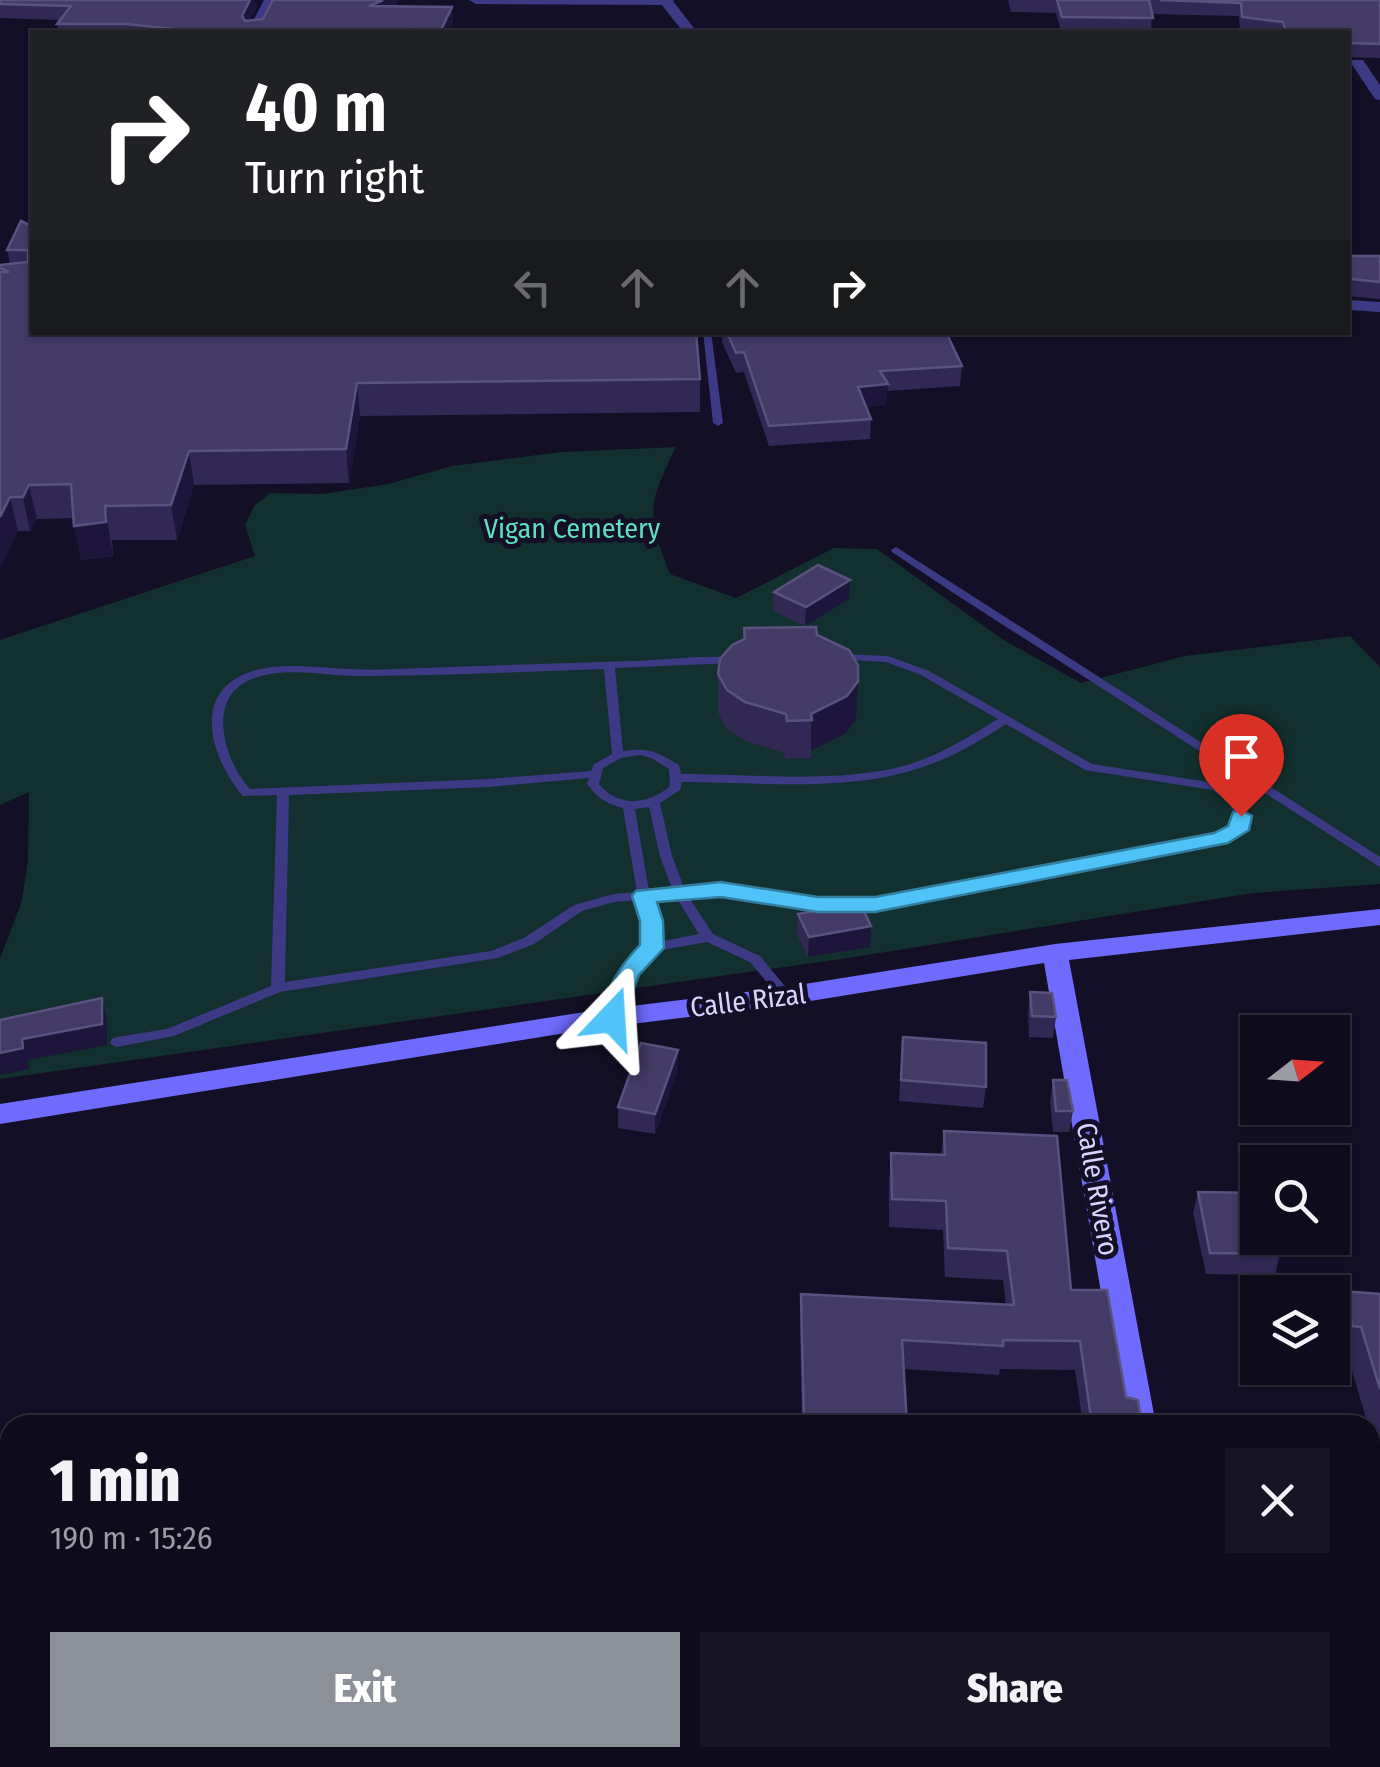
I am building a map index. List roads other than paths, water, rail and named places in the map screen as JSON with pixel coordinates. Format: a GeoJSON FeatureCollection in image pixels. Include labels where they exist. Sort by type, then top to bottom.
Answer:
{"type":"FeatureCollection","features":[{"type":"Feature","properties":{"kind":"main road","name":"Calle Rizal"},"geometry":{"type":"LineString","coordinates":[[0,1114],[1055,953],[1380,918]]}},
{"type":"Feature","properties":{"kind":"main road","name":"Calle Rivero"},"geometry":{"type":"LineString","coordinates":[[1055,953],[1138,1415]]}},
{"type":"Feature","properties":{"kind":"street"},"geometry":{"type":"LineString","coordinates":[[255,30],[271,0]]}},
{"type":"Feature","properties":{"kind":"street"},"geometry":{"type":"LineString","coordinates":[[476,0],[666,1],[688,30]]}},
{"type":"Feature","properties":{"kind":"street"},"geometry":{"type":"LineString","coordinates":[[1358,63],[1380,96]]}},
{"type":"Feature","properties":{"kind":"street"},"geometry":{"type":"LineString","coordinates":[[1350,306],[1380,306]]}},
{"type":"Feature","properties":{"kind":"lane"},"geometry":{"type":"LineString","coordinates":[[707,335],[718,423]]}},
{"type":"Feature","properties":{"kind":"lane"},"geometry":{"type":"LineString","coordinates":[[896,550],[1066,664],[1166,722],[1380,863]]}},
{"type":"Feature","properties":{"kind":"lane"},"geometry":{"type":"LineString","coordinates":[[118,1042],[169,1033],[278,988],[493,955],[529,941],[578,908],[614,898],[721,890],[818,905],[875,904],[1220,838],[1238,830],[1241,816],[1234,801],[1217,786],[1089,767],[925,673],[888,659],[826,656]]}},
{"type":"Feature","properties":{"kind":"lane"},"geometry":{"type":"LineString","coordinates":[[593,774],[283,795],[247,794],[232,781],[224,766],[218,715],[223,696],[245,677],[286,669],[355,673],[747,660]]}},
{"type":"Feature","properties":{"kind":"lane"},"geometry":{"type":"LineString","coordinates":[[609,666],[618,755]]}},
{"type":"Feature","properties":{"kind":"lane"},"geometry":{"type":"LineString","coordinates":[[678,778],[858,775],[900,770],[929,762],[1005,720]]}},
{"type":"Feature","properties":{"kind":"lane"},"geometry":{"type":"LineString","coordinates":[[618,755],[655,755],[675,768],[676,787],[654,802],[628,805],[598,792],[593,774],[598,766],[618,755]]}},
{"type":"Feature","properties":{"kind":"lane"},"geometry":{"type":"LineString","coordinates":[[278,988],[283,795]]}},
{"type":"Feature","properties":{"kind":"lane"},"geometry":{"type":"LineString","coordinates":[[654,802],[659,838],[691,916],[708,938],[755,958],[786,996]]}},
{"type":"Feature","properties":{"kind":"lane"},"geometry":{"type":"LineString","coordinates":[[628,805],[651,921],[652,948]]}},
{"type":"Feature","properties":{"kind":"lane"},"geometry":{"type":"LineString","coordinates":[[612,1018],[618,992],[630,970],[652,948],[708,938]]}},
{"type":"Feature","properties":{"kind":"park label","name":"Vigan Cemetery"},"geometry":{"type":"Point","coordinates":[572,528]}}]}
